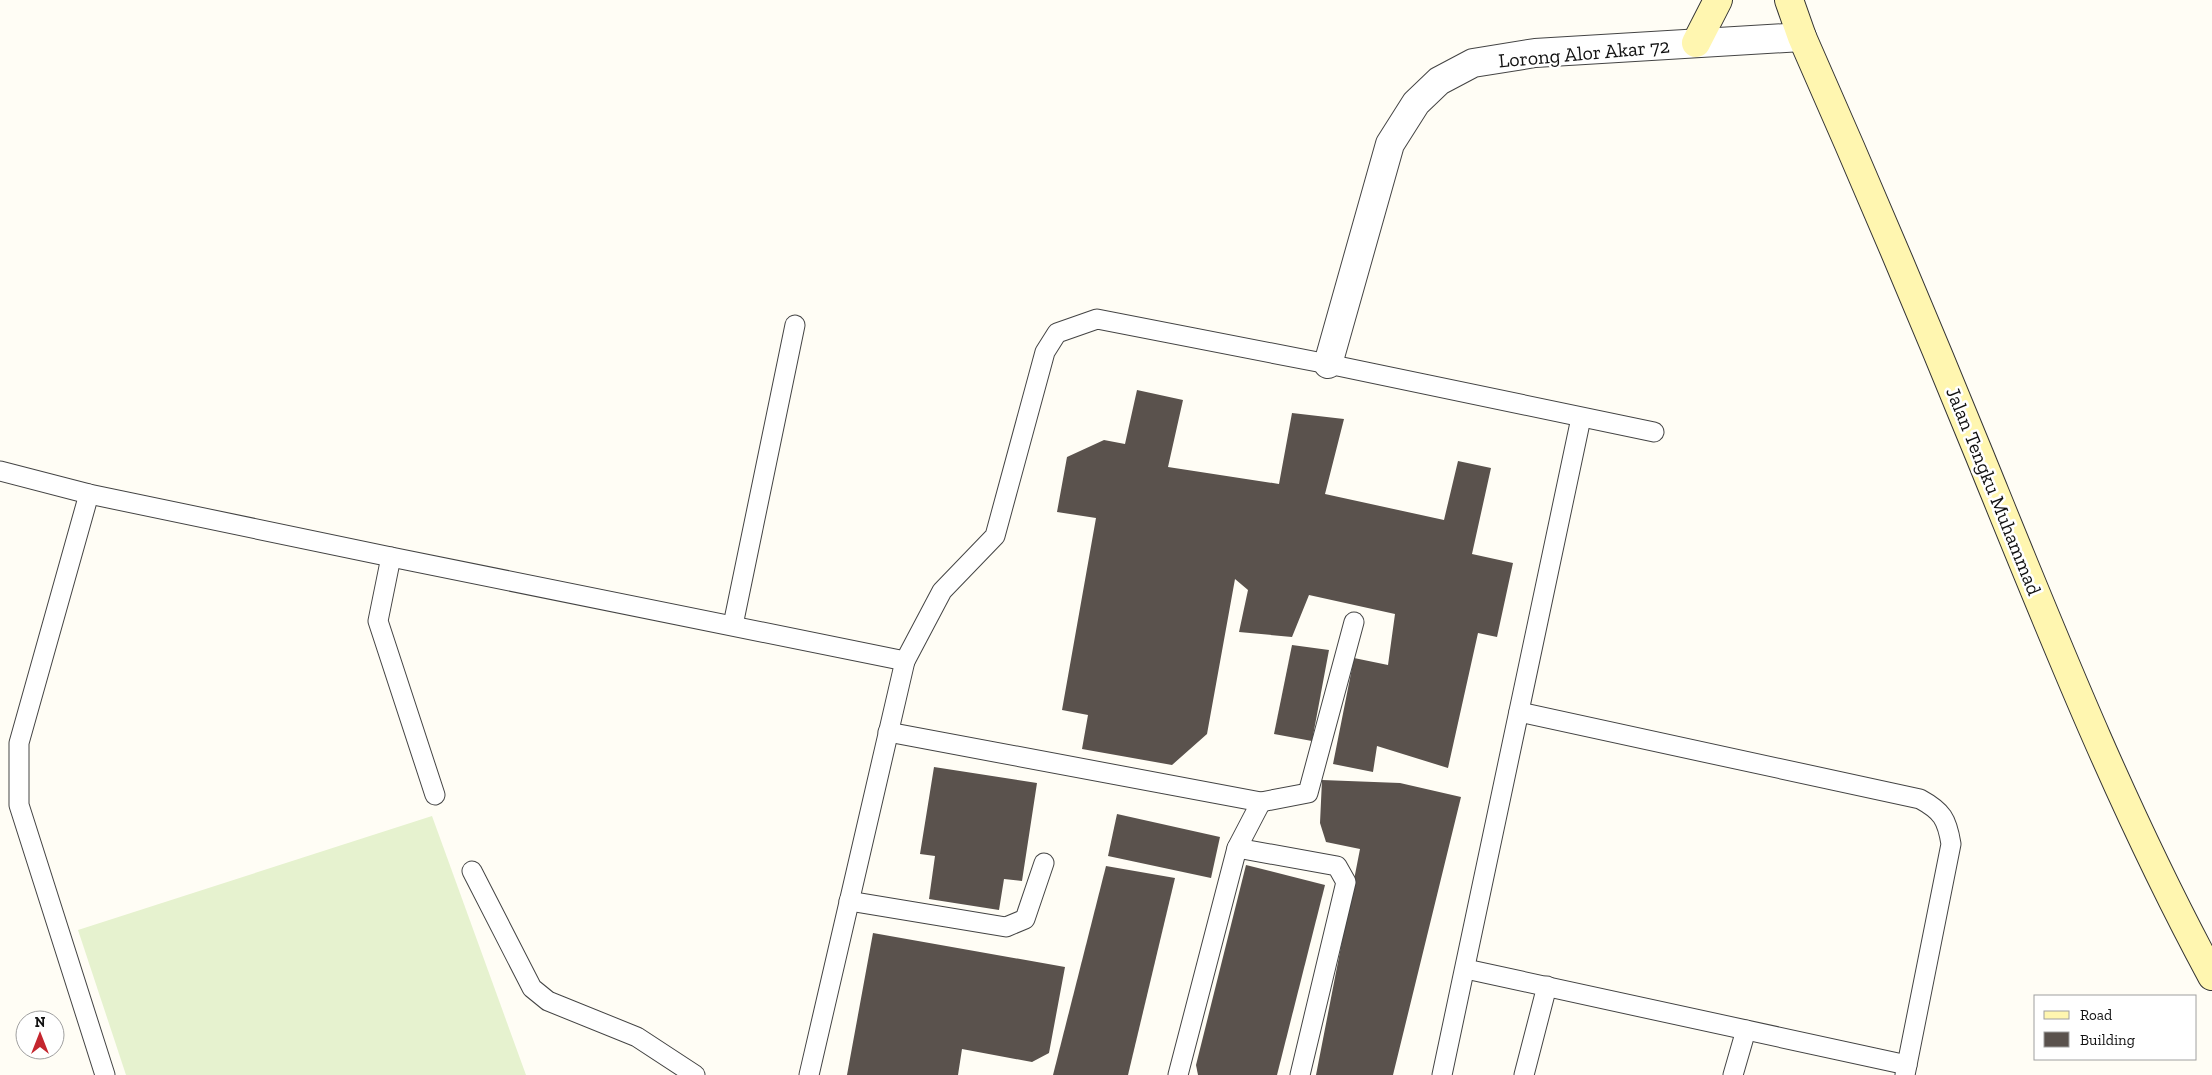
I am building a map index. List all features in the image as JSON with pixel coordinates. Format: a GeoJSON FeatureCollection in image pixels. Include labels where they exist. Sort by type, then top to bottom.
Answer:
{"type":"FeatureCollection","features":[{"type":"Feature","properties":{"kind":"main road"},"geometry":{"type":"LineString","coordinates":[[1696,43],[1718,0]]}},
{"type":"Feature","properties":{"kind":"main road","name":"Jalan Tengku Muhammad"},"geometry":{"type":"LineString","coordinates":[[1789,0],[1802,37],[1901,262],[2081,700],[2136,825],[2181,920],[2212,976]]}},
{"type":"Feature","properties":{"kind":"street","name":"Lorong Alor Akar 72"},"geometry":{"type":"LineString","coordinates":[[1328,364],[1390,144],[1416,103],[1439,81],[1473,64],[1535,52],[1802,37]]}},
{"type":"Feature","properties":{"kind":"lane"},"geometry":{"type":"LineString","coordinates":[[809,1075],[905,661],[942,591],[995,536],[1045,352],[1057,333],[1097,319],[1328,364],[1654,432]]}},
{"type":"Feature","properties":{"kind":"lane"},"geometry":{"type":"LineString","coordinates":[[733,625],[795,325]]}},
{"type":"Feature","properties":{"kind":"lane"},"geometry":{"type":"LineString","coordinates":[[1442,1075],[1466,969],[1581,418]]}},
{"type":"Feature","properties":{"kind":"lane"},"geometry":{"type":"LineString","coordinates":[[1,474],[391,557],[905,661]]}},
{"type":"Feature","properties":{"kind":"lane"},"geometry":{"type":"LineString","coordinates":[[89,494],[19,743],[19,805],[105,1075]]}},
{"type":"Feature","properties":{"kind":"lane"},"geometry":{"type":"LineString","coordinates":[[391,557],[378,621],[435,795]]}},
{"type":"Feature","properties":{"kind":"lane"},"geometry":{"type":"LineString","coordinates":[[888,732],[1261,802],[1308,793],[1354,622]]}},
{"type":"Feature","properties":{"kind":"lane"},"geometry":{"type":"LineString","coordinates":[[1466,969],[1746,1030],[1906,1070],[1951,844],[1948,824],[1937,808],[1920,799],[1519,712]]}},
{"type":"Feature","properties":{"kind":"lane"},"geometry":{"type":"LineString","coordinates":[[1178,1075],[1237,848],[1261,802]]}},
{"type":"Feature","properties":{"kind":"lane"},"geometry":{"type":"LineString","coordinates":[[1237,848],[1337,866],[1346,882],[1300,1075]]}},
{"type":"Feature","properties":{"kind":"lane"},"geometry":{"type":"LineString","coordinates":[[849,901],[1006,927],[1025,920],[1044,863]]}},
{"type":"Feature","properties":{"kind":"lane"},"geometry":{"type":"LineString","coordinates":[[472,871],[532,988],[548,1001],[637,1037],[695,1075]]}},
{"type":"Feature","properties":{"kind":"lane"},"geometry":{"type":"LineString","coordinates":[[1524,1075],[1547,986]]}},
{"type":"Feature","properties":{"kind":"lane"},"geometry":{"type":"LineString","coordinates":[[1733,1075],[1746,1030]]}},
{"type":"Feature","properties":{"kind":"green space"},"geometry":{"type":"Polygon","coordinates":[[[432,816],[526,1075],[126,1075],[78,930],[432,816]]]}},
{"type":"Feature","properties":{"kind":"building"},"geometry":{"type":"Polygon","coordinates":[[[1137,390],[1183,400],[1168,467],[1279,484],[1292,413],[1344,419],[1325,494],[1444,520],[1458,461],[1491,468],[1472,554],[1513,563],[1497,637],[1478,633],[1448,768],[1377,746],[1373,772],[1333,764],[1354,658],[1388,665],[1395,614],[1309,595],[1292,637],[1239,632],[1248,590],[1235,579],[1207,734],[1172,765],[1082,749],[1088,715],[1062,710],[1096,518],[1057,512],[1067,457],[1104,440],[1125,444],[1137,390]]]}},
{"type":"Feature","properties":{"kind":"building"},"geometry":{"type":"Polygon","coordinates":[[[1292,645],[1329,650],[1312,741],[1274,734],[1292,645]]]}},
{"type":"Feature","properties":{"kind":"building"},"geometry":{"type":"Polygon","coordinates":[[[934,767],[1037,783],[1022,881],[1004,879],[999,910],[929,899],[935,856],[920,854],[934,767]]]}},
{"type":"Feature","properties":{"kind":"building"},"geometry":{"type":"Polygon","coordinates":[[[1322,780],[1400,783],[1461,797],[1393,1075],[1316,1075],[1360,849],[1326,842],[1320,823],[1322,780]]]}},
{"type":"Feature","properties":{"kind":"building"},"geometry":{"type":"Polygon","coordinates":[[[1117,814],[1220,837],[1211,878],[1108,856],[1117,814]]]}},
{"type":"Feature","properties":{"kind":"building"},"geometry":{"type":"Polygon","coordinates":[[[1246,865],[1325,885],[1277,1075],[1198,1075],[1196,1065],[1246,865]]]}},
{"type":"Feature","properties":{"kind":"building"},"geometry":{"type":"Polygon","coordinates":[[[1106,866],[1175,878],[1128,1075],[1053,1075],[1106,866]]]}},
{"type":"Feature","properties":{"kind":"building"},"geometry":{"type":"Polygon","coordinates":[[[873,933],[1065,967],[1049,1053],[1032,1062],[962,1049],[958,1075],[847,1075],[873,933]]]}}]}
